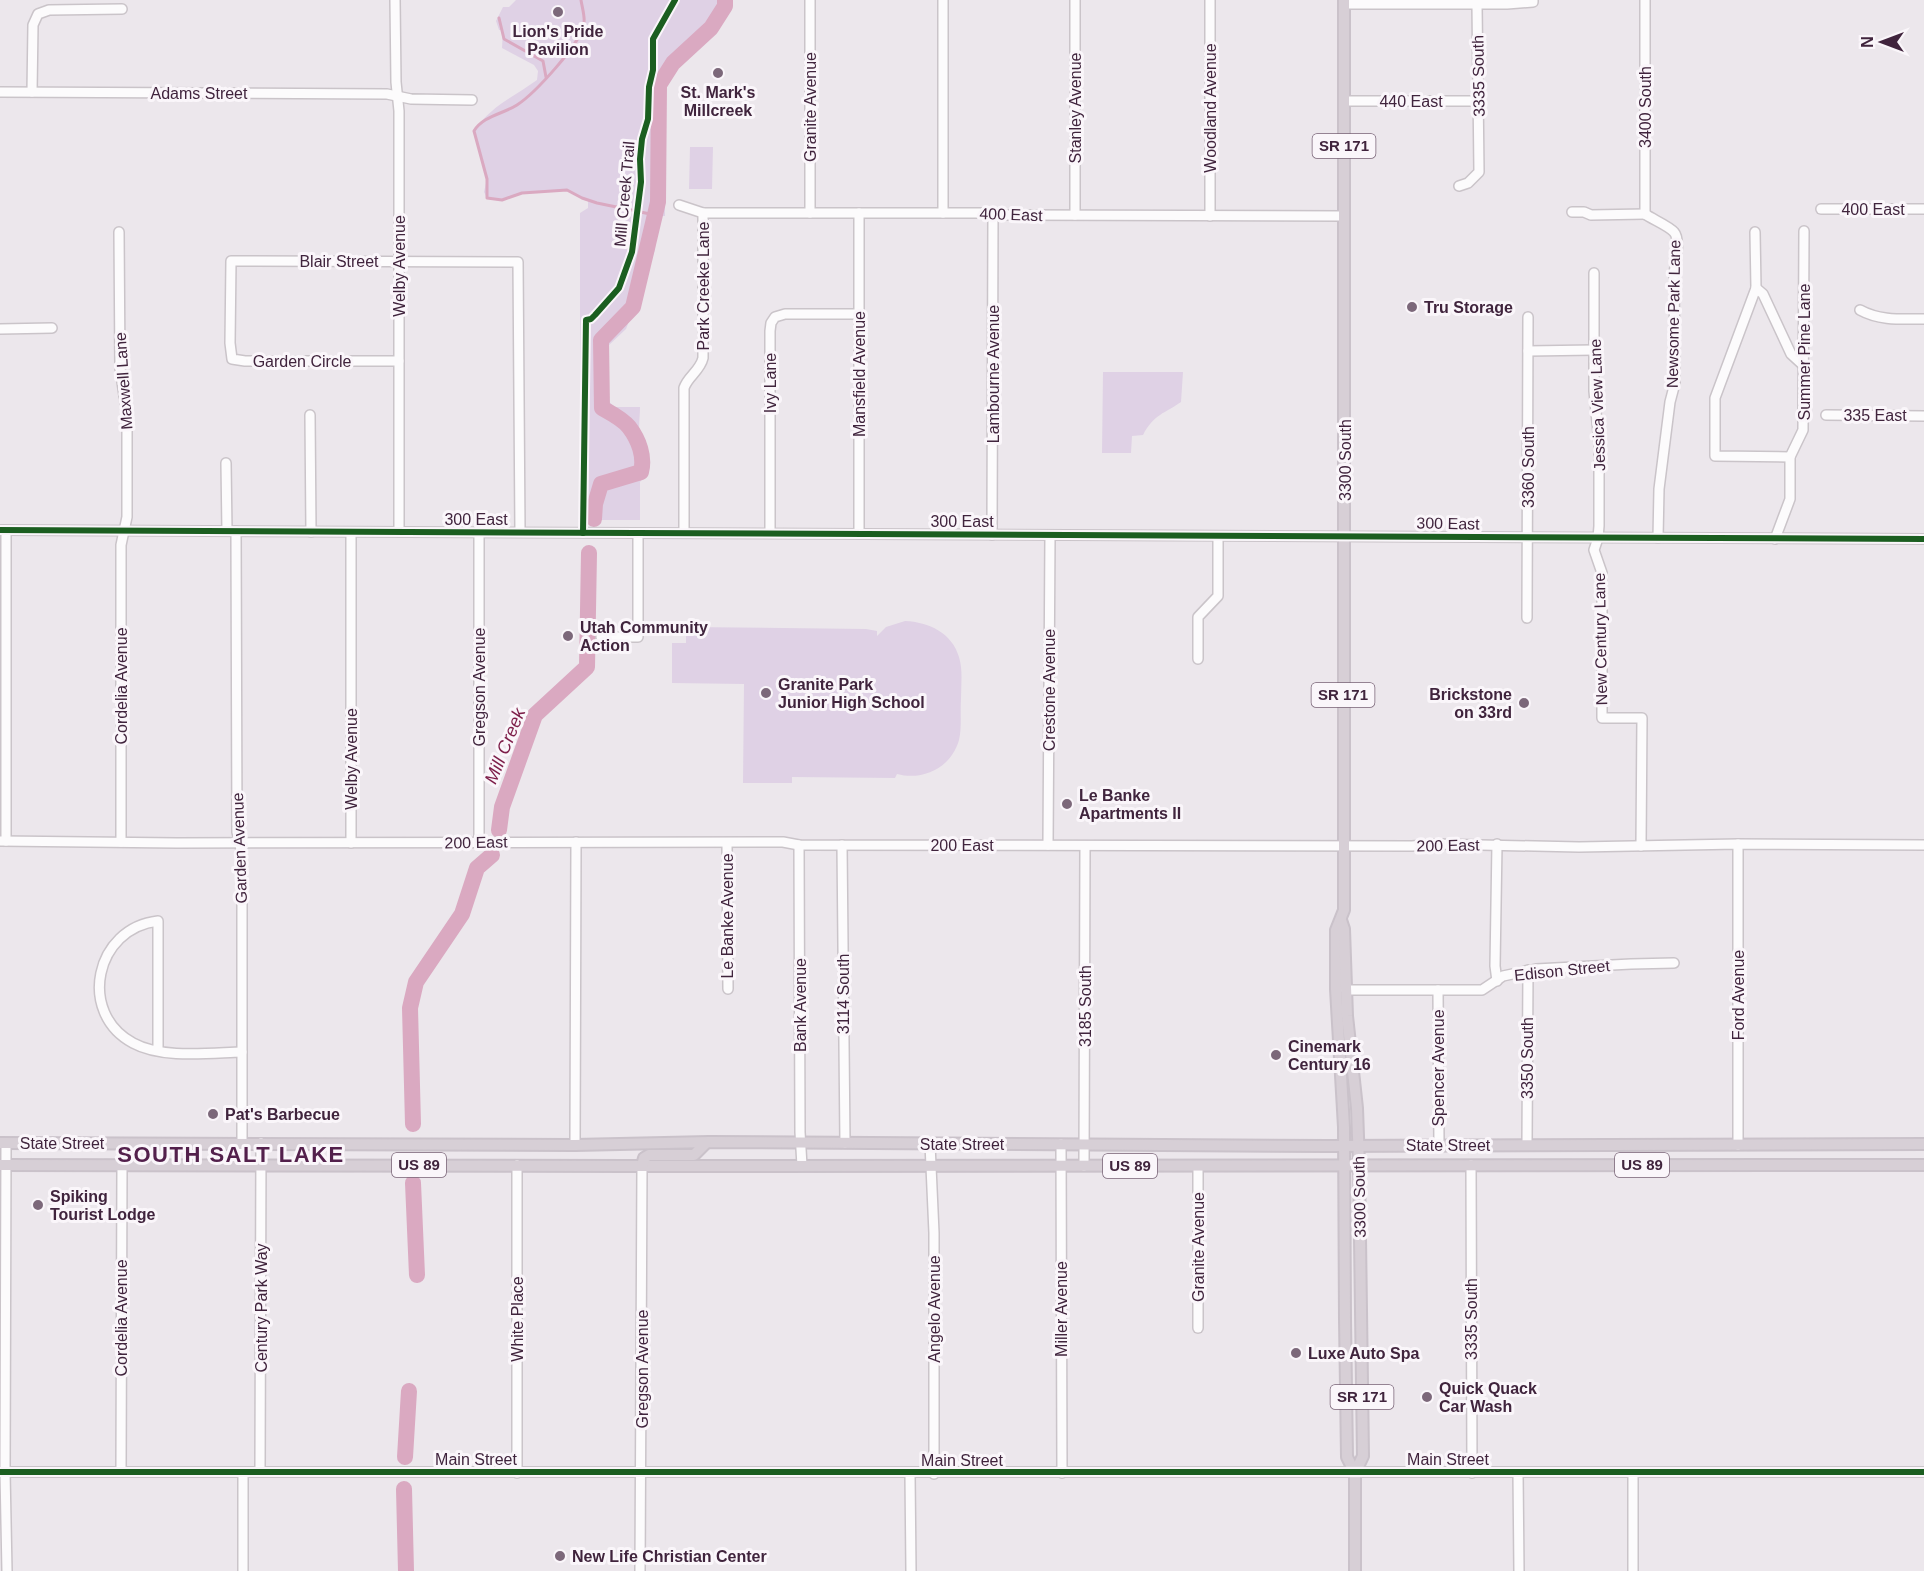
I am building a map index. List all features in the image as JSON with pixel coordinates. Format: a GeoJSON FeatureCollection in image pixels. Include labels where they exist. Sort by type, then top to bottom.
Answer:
{"type":"FeatureCollection","features":[{"type":"Feature","properties":{"kind":"main road","name":"3300 South"},"geometry":{"type":"LineString","coordinates":[[1344,2],[1346,478],[1344,910],[1336,930],[1336,989],[1344,1105],[1346,1433],[1347,1457],[1355,1473]]}},
{"type":"Feature","properties":{"kind":"main road","name":"3300 South"},"geometry":{"type":"LineString","coordinates":[[1341,920],[1344,929],[1346,990],[1359,1145],[1363,1456],[1355,1473],[1355,1571]]}},
{"type":"Feature","properties":{"kind":"main road","name":"State Street"},"geometry":{"type":"LineString","coordinates":[[3,1143],[845,1143],[1344,1146],[1924,1144]]}},
{"type":"Feature","properties":{"kind":"main road"},"geometry":{"type":"LineString","coordinates":[[642,1166],[644,1158],[649,1155],[694,1155],[706,1143]]}},
{"type":"Feature","properties":{"kind":"main road","name":"State Street"},"geometry":{"type":"LineString","coordinates":[[3,1165],[1924,1165]]}},
{"type":"Feature","properties":{"kind":"street","name":"Welby Avenue"},"geometry":{"type":"LineString","coordinates":[[395,0],[396,82],[399,111],[399,532]]}},
{"type":"Feature","properties":{"kind":"street","name":"Granite Avenue"},"geometry":{"type":"LineString","coordinates":[[810,0],[810,213]]}},
{"type":"Feature","properties":{"kind":"street"},"geometry":{"type":"LineString","coordinates":[[943,0],[943,213]]}},
{"type":"Feature","properties":{"kind":"street","name":"Stanley Avenue"},"geometry":{"type":"LineString","coordinates":[[1075,0],[1075,215]]}},
{"type":"Feature","properties":{"kind":"street","name":"Woodland Avenue"},"geometry":{"type":"LineString","coordinates":[[1209,0],[1210,216]]}},
{"type":"Feature","properties":{"kind":"street","name":"3400 South"},"geometry":{"type":"LineString","coordinates":[[1645,0],[1645,214]]}},
{"type":"Feature","properties":{"kind":"street"},"geometry":{"type":"LineString","coordinates":[[1344,2],[1477,4],[1533,1]]}},
{"type":"Feature","properties":{"kind":"street","name":"3335 South"},"geometry":{"type":"LineString","coordinates":[[1459,186],[1468,183],[1479,172],[1477,4]]}},
{"type":"Feature","properties":{"kind":"street"},"geometry":{"type":"LineString","coordinates":[[32,92],[33,25],[38,14],[49,10],[122,9]]}},
{"type":"Feature","properties":{"kind":"street","name":"Adams Street"},"geometry":{"type":"LineString","coordinates":[[0,92],[387,94],[411,99],[472,99]]}},
{"type":"Feature","properties":{"kind":"street","name":"440 East"},"geometry":{"type":"LineString","coordinates":[[1344,101],[1478,101]]}},
{"type":"Feature","properties":{"kind":"street","name":"400 East"},"geometry":{"type":"LineString","coordinates":[[679,205],[703,213],[1344,216]]}},
{"type":"Feature","properties":{"kind":"street","name":"400 East"},"geometry":{"type":"LineString","coordinates":[[1821,209],[1924,209]]}},
{"type":"Feature","properties":{"kind":"street"},"geometry":{"type":"LineString","coordinates":[[1572,212],[1584,212],[1591,215],[1645,214]]}},
{"type":"Feature","properties":{"kind":"street","name":"Park Creeke Lane"},"geometry":{"type":"LineString","coordinates":[[684,533],[684,388],[687,381],[700,367],[703,358],[703,213]]}},
{"type":"Feature","properties":{"kind":"street","name":"Mansfield Avenue"},"geometry":{"type":"LineString","coordinates":[[859,213],[859,534]]}},
{"type":"Feature","properties":{"kind":"street","name":"Lambourne Avenue"},"geometry":{"type":"LineString","coordinates":[[992,535],[993,214]]}},
{"type":"Feature","properties":{"kind":"street","name":"Newsome Park Lane"},"geometry":{"type":"LineString","coordinates":[[1645,214],[1674,231],[1677,238],[1674,274],[1675,383],[1670,402],[1659,489],[1658,538]]}},
{"type":"Feature","properties":{"kind":"street","name":"Summer Pine Lane"},"geometry":{"type":"LineString","coordinates":[[1775,539],[1790,499],[1790,457],[1803,430],[1804,231]]}},
{"type":"Feature","properties":{"kind":"street","name":"Maxwell Lane"},"geometry":{"type":"LineString","coordinates":[[119,232],[120,368],[127,416],[127,517],[124,531]]}},
{"type":"Feature","properties":{"kind":"street"},"geometry":{"type":"LineString","coordinates":[[1755,232],[1756,288],[1715,398],[1715,456],[1790,457]]}},
{"type":"Feature","properties":{"kind":"street","name":"Blair Street"},"geometry":{"type":"LineString","coordinates":[[231,261],[518,262],[520,532]]}},
{"type":"Feature","properties":{"kind":"street","name":"Garden Circle"},"geometry":{"type":"LineString","coordinates":[[231,261],[230,343],[232,359],[245,361],[399,361]]}},
{"type":"Feature","properties":{"kind":"street","name":"Jessica View Lane"},"geometry":{"type":"LineString","coordinates":[[1594,273],[1594,398],[1599,443],[1598,538]]}},
{"type":"Feature","properties":{"kind":"street"},"geometry":{"type":"LineString","coordinates":[[1756,288],[1763,294],[1791,354],[1803,365]]}},
{"type":"Feature","properties":{"kind":"street"},"geometry":{"type":"LineString","coordinates":[[1860,310],[1871,316],[1886,319],[1924,319]]}},
{"type":"Feature","properties":{"kind":"street","name":"Ivy Lane"},"geometry":{"type":"LineString","coordinates":[[770,533],[771,323],[775,317],[785,314],[859,314]]}},
{"type":"Feature","properties":{"kind":"street","name":"3360 South"},"geometry":{"type":"LineString","coordinates":[[1527,618],[1528,317]]}},
{"type":"Feature","properties":{"kind":"street"},"geometry":{"type":"LineString","coordinates":[[0,329],[52,328]]}},
{"type":"Feature","properties":{"kind":"street"},"geometry":{"type":"LineString","coordinates":[[1528,351],[1594,350]]}},
{"type":"Feature","properties":{"kind":"street","name":"335 East"},"geometry":{"type":"LineString","coordinates":[[1826,415],[1924,416]]}},
{"type":"Feature","properties":{"kind":"street"},"geometry":{"type":"LineString","coordinates":[[310,416],[311,531]]}},
{"type":"Feature","properties":{"kind":"street","name":"Garden Avenue"},"geometry":{"type":"LineString","coordinates":[[226,463],[232,531],[237,832],[242,854],[242,1164]]}},
{"type":"Feature","properties":{"kind":"street"},"geometry":{"type":"LineString","coordinates":[[3,530],[3,841]]}},
{"type":"Feature","properties":{"kind":"street","name":"300 East"},"geometry":{"type":"LineString","coordinates":[[3,530],[1924,539]]}},
{"type":"Feature","properties":{"kind":"street","name":"Cordelia Avenue"},"geometry":{"type":"LineString","coordinates":[[122,842],[122,545],[124,531]]}},
{"type":"Feature","properties":{"kind":"street","name":"Welby Avenue"},"geometry":{"type":"LineString","coordinates":[[351,532],[351,843]]}},
{"type":"Feature","properties":{"kind":"street","name":"Gregson Avenue"},"geometry":{"type":"LineString","coordinates":[[479,842],[480,532]]}},
{"type":"Feature","properties":{"kind":"street"},"geometry":{"type":"LineString","coordinates":[[601,637],[638,637],[638,533]]}},
{"type":"Feature","properties":{"kind":"street","name":"Crestone Avenue"},"geometry":{"type":"LineString","coordinates":[[1048,845],[1050,535]]}},
{"type":"Feature","properties":{"kind":"street"},"geometry":{"type":"LineString","coordinates":[[1198,659],[1198,617],[1218,596],[1218,536]]}},
{"type":"Feature","properties":{"kind":"street","name":"New Century Lane"},"geometry":{"type":"LineString","coordinates":[[1598,538],[1594,550],[1602,573],[1602,718],[1642,718],[1641,846]]}},
{"type":"Feature","properties":{"kind":"street","name":"200 East"},"geometry":{"type":"LineString","coordinates":[[3,841],[783,842],[799,845],[1085,846],[1924,845]]}},
{"type":"Feature","properties":{"kind":"street"},"geometry":{"type":"LineString","coordinates":[[575,1144],[576,842]]}},
{"type":"Feature","properties":{"kind":"street","name":"Le Banke Avenue"},"geometry":{"type":"LineString","coordinates":[[727,843],[728,988]]}},
{"type":"Feature","properties":{"kind":"street"},"geometry":{"type":"LineString","coordinates":[[1497,844],[1495,966],[1497,981]]}},
{"type":"Feature","properties":{"kind":"street","name":"Ford Avenue"},"geometry":{"type":"LineString","coordinates":[[1738,844],[1738,1145]]}},
{"type":"Feature","properties":{"kind":"street","name":"Bank Avenue"},"geometry":{"type":"LineString","coordinates":[[799,845],[802,1166]]}},
{"type":"Feature","properties":{"kind":"street","name":"3114 South"},"geometry":{"type":"LineString","coordinates":[[842,845],[845,1143]]}},
{"type":"Feature","properties":{"kind":"street","name":"3185 South"},"geometry":{"type":"LineString","coordinates":[[1084,1166],[1085,846]]}},
{"type":"Feature","properties":{"kind":"street"},"geometry":{"type":"LineString","coordinates":[[158,1051],[158,921],[135,928],[114,944],[102,968],[99,985],[101,1003],[114,1027],[135,1044],[158,1051],[172,1053],[242,1052]]}},
{"type":"Feature","properties":{"kind":"street","name":"Edison Street"},"geometry":{"type":"LineString","coordinates":[[1346,990],[1482,990],[1503,976],[1528,970],[1631,963],[1674,963]]}},
{"type":"Feature","properties":{"kind":"street","name":"3350 South"},"geometry":{"type":"LineString","coordinates":[[1527,1145],[1528,970]]}},
{"type":"Feature","properties":{"kind":"street","name":"Spencer Avenue"},"geometry":{"type":"LineString","coordinates":[[1438,990],[1439,1145]]}},
{"type":"Feature","properties":{"kind":"street"},"geometry":{"type":"LineString","coordinates":[[3,1143],[3,1472],[7,1571]]}},
{"type":"Feature","properties":{"kind":"street","name":"Century Park Way"},"geometry":{"type":"LineString","coordinates":[[261,1143],[261,1473]]}},
{"type":"Feature","properties":{"kind":"street","name":"Angelo Avenue"},"geometry":{"type":"LineString","coordinates":[[930,1144],[934,1233],[934,1474]]}},
{"type":"Feature","properties":{"kind":"street","name":"Miller Avenue"},"geometry":{"type":"LineString","coordinates":[[1061,1144],[1062,1473]]}},
{"type":"Feature","properties":{"kind":"street","name":"Cordelia Avenue"},"geometry":{"type":"LineString","coordinates":[[121,1472],[122,1164]]}},
{"type":"Feature","properties":{"kind":"street","name":"White Place"},"geometry":{"type":"LineString","coordinates":[[517,1165],[517,1473]]}},
{"type":"Feature","properties":{"kind":"street","name":"3335 South"},"geometry":{"type":"LineString","coordinates":[[1471,1165],[1472,1473]]}},
{"type":"Feature","properties":{"kind":"street","name":"Gregson Avenue"},"geometry":{"type":"LineString","coordinates":[[640,1571],[642,1166]]}},
{"type":"Feature","properties":{"kind":"street","name":"Granite Avenue"},"geometry":{"type":"LineString","coordinates":[[1198,1166],[1198,1328]]}},
{"type":"Feature","properties":{"kind":"street","name":"Main Street"},"geometry":{"type":"LineString","coordinates":[[3,1472],[910,1474],[1924,1472]]}},
{"type":"Feature","properties":{"kind":"street"},"geometry":{"type":"LineString","coordinates":[[243,1473],[243,1571]]}},
{"type":"Feature","properties":{"kind":"street"},"geometry":{"type":"LineString","coordinates":[[1518,1473],[1520,1571]]}},
{"type":"Feature","properties":{"kind":"street"},"geometry":{"type":"LineString","coordinates":[[1633,1473],[1634,1571]]}},
{"type":"Feature","properties":{"kind":"street"},"geometry":{"type":"LineString","coordinates":[[910,1474],[911,1571]]}},
{"type":"Feature","properties":{"kind":"shaded area"},"geometry":{"type":"Polygon","coordinates":[[[516,0],[728,0],[717,26],[678,67],[665,91],[665,216],[657,216],[655,250],[641,291],[641,303],[636,303],[626,329],[608,346],[608,401],[615,407],[640,407],[639,434],[648,460],[648,470],[640,482],[640,520],[580,520],[580,213],[588,208],[588,200],[567,190],[522,193],[502,200],[487,198],[484,192],[487,179],[474,131],[495,108],[537,80],[538,71],[534,65],[502,48],[503,30],[499,30],[496,21],[503,7],[509,7],[516,0]]]}},
{"type":"Feature","properties":{"kind":"shaded area"},"geometry":{"type":"Polygon","coordinates":[[[690,147],[713,147],[712,189],[689,189],[690,147]]]}},
{"type":"Feature","properties":{"kind":"shaded area"},"geometry":{"type":"Polygon","coordinates":[[[1103,372],[1183,372],[1181,402],[1155,418],[1143,435],[1132,436],[1131,453],[1102,453],[1103,372]]]}},
{"type":"Feature","properties":{"kind":"shaded area"},"geometry":{"type":"Polygon","coordinates":[[[905,621],[923,624],[945,635],[956,649],[961,667],[959,740],[950,758],[943,765],[926,774],[907,776],[897,774],[895,778],[792,777],[792,783],[743,783],[744,684],[672,683],[672,643],[686,643],[686,627],[866,629],[877,631],[877,636],[886,627],[905,621]]]}},
{"type":"Feature","properties":{"kind":"waterway"},"geometry":{"type":"LineString","coordinates":[[581,0],[584,23],[575,43],[566,55],[525,99],[483,122],[474,131],[487,179],[487,198],[502,200],[522,193],[567,190],[597,203],[655,215]]}},
{"type":"Feature","properties":{"kind":"waterway","name":"Mill Creek"},"geometry":{"type":"LineString","coordinates":[[594,519],[595,504],[601,484],[641,472],[642,466],[640,449],[633,432],[624,421],[602,408],[601,340],[633,307],[658,202],[659,85],[673,63],[711,28],[725,6],[725,0]]}},
{"type":"Feature","properties":{"kind":"waterway"},"geometry":{"type":"LineString","coordinates":[[499,18],[504,39],[543,61],[546,77]]}},
{"type":"Feature","properties":{"kind":"waterway","name":"Mill Creek"},"geometry":{"type":"LineString","coordinates":[[499,830],[502,807],[535,715],[587,667],[589,553]]}},
{"type":"Feature","properties":{"kind":"waterway","name":"Mill Creek"},"geometry":{"type":"LineString","coordinates":[[413,1124],[410,1008],[416,982],[462,914],[477,868],[492,855]]}},
{"type":"Feature","properties":{"kind":"waterway","name":"Mill Creek"},"geometry":{"type":"LineString","coordinates":[[413,1183],[417,1275]]}},
{"type":"Feature","properties":{"kind":"waterway","name":"Mill Creek"},"geometry":{"type":"LineString","coordinates":[[405,1457],[409,1391]]}},
{"type":"Feature","properties":{"kind":"waterway","name":"Mill Creek"},"geometry":{"type":"LineString","coordinates":[[404,1489],[406,1571]]}},
{"type":"Feature","properties":{"kind":"cycle path","name":"Mill Creek Trail"},"geometry":{"type":"LineString","coordinates":[[583,533],[586,320],[591,319],[619,288],[632,252],[641,182],[642,139],[648,119],[649,87],[653,70],[653,39],[675,0]]}},
{"type":"Feature","properties":{"kind":"cycle path"},"geometry":{"type":"LineString","coordinates":[[0,530],[1924,539]]}},
{"type":"Feature","properties":{"kind":"cycle path"},"geometry":{"type":"LineString","coordinates":[[0,1472],[1924,1472]]}},
{"type":"Feature","properties":{"kind":"place","name":"Lion's Pride Pavilion"},"geometry":{"type":"Point","coordinates":[558,12]}},
{"type":"Feature","properties":{"kind":"place","name":"St. Mark's Millcreek"},"geometry":{"type":"Point","coordinates":[718,73]}},
{"type":"Feature","properties":{"kind":"place","name":"Tru Storage"},"geometry":{"type":"Point","coordinates":[1412,307]}},
{"type":"Feature","properties":{"kind":"place","name":"Utah Community Action"},"geometry":{"type":"Point","coordinates":[568,636]}},
{"type":"Feature","properties":{"kind":"place","name":"Granite Park Junior High School"},"geometry":{"type":"Point","coordinates":[766,693]}},
{"type":"Feature","properties":{"kind":"place","name":"Brickstone on 33rd"},"geometry":{"type":"Point","coordinates":[1524,703]}},
{"type":"Feature","properties":{"kind":"place","name":"Le Banke Apartments II"},"geometry":{"type":"Point","coordinates":[1067,804]}},
{"type":"Feature","properties":{"kind":"place","name":"Cinemark Century 16"},"geometry":{"type":"Point","coordinates":[1276,1055]}},
{"type":"Feature","properties":{"kind":"place","name":"Pat's Barbecue"},"geometry":{"type":"Point","coordinates":[213,1114]}},
{"type":"Feature","properties":{"kind":"place","name":"Spiking Tourist Lodge"},"geometry":{"type":"Point","coordinates":[38,1205]}},
{"type":"Feature","properties":{"kind":"place","name":"Luxe Auto Spa"},"geometry":{"type":"Point","coordinates":[1296,1353]}},
{"type":"Feature","properties":{"kind":"place","name":"Quick Quack Car Wash"},"geometry":{"type":"Point","coordinates":[1427,1397]}},
{"type":"Feature","properties":{"kind":"place","name":"New Life Christian Center"},"geometry":{"type":"Point","coordinates":[560,1556]}},
{"type":"Feature","properties":{"kind":"district","name":"SOUTH SALT LAKE"},"geometry":{"type":"Point","coordinates":[231,1154]}}]}
